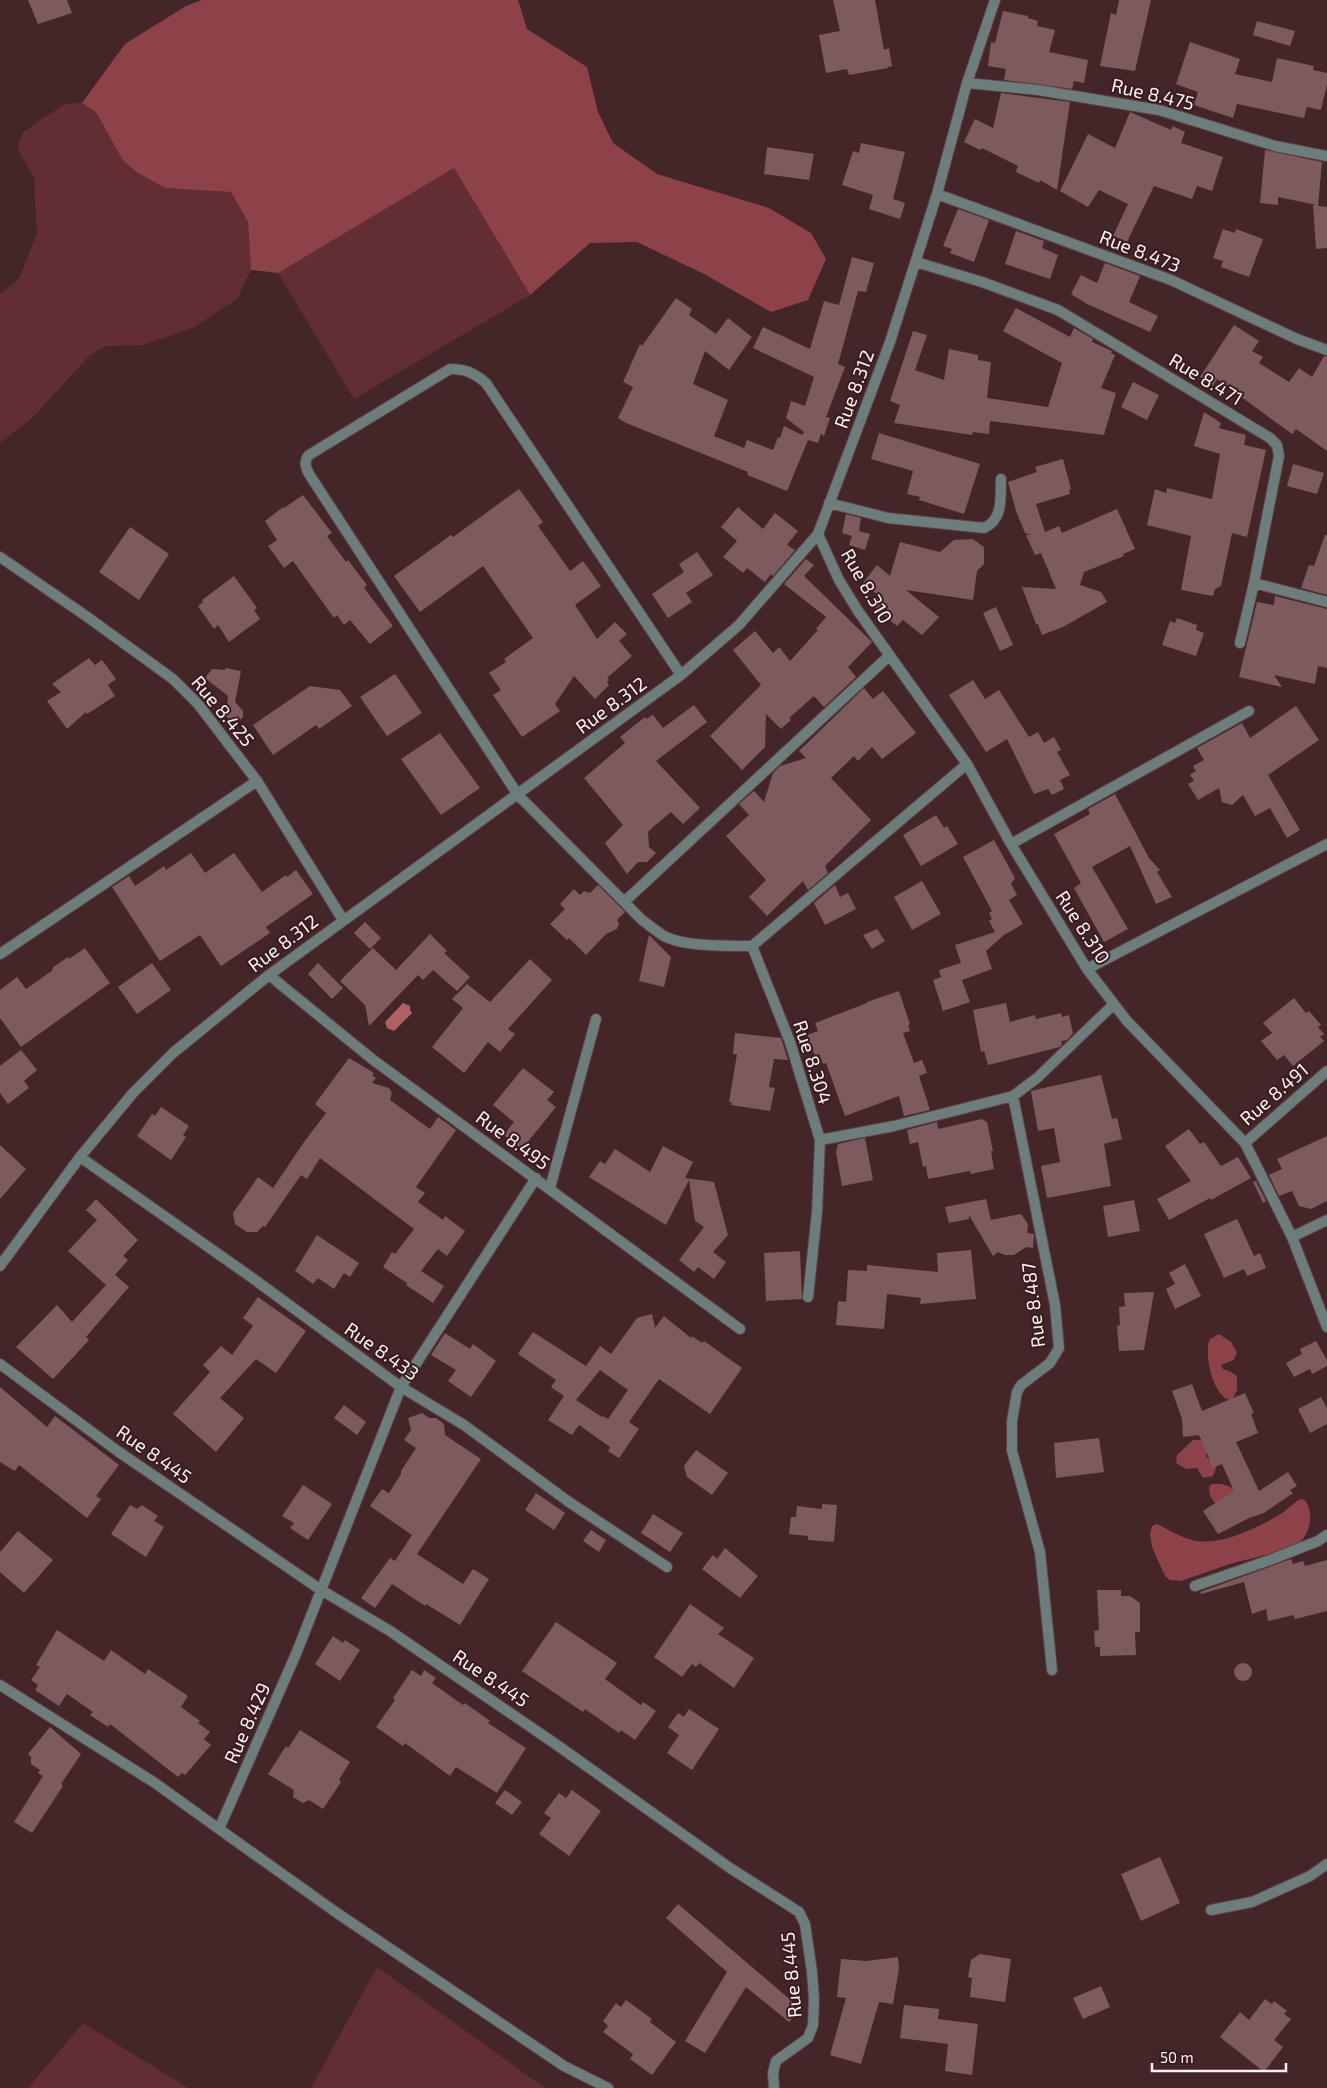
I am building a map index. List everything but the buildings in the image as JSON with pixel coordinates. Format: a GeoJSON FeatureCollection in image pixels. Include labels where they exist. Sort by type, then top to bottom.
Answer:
{"type":"FeatureCollection","features":[{"type":"Feature","properties":{"kind":"street","name":"Rue 8.312"},"geometry":{"type":"LineString","coordinates":[[0,1266],[80,1156],[133,1093],[173,1052],[269,975],[343,920],[681,675],[739,625],[818,534],[890,342],[937,194],[967,83],[995,0]]}},
{"type":"Feature","properties":{"kind":"street","name":"Rue 8.475"},"geometry":{"type":"LineString","coordinates":[[967,83],[1038,90],[1151,108],[1275,146],[1327,156]]}},
{"type":"Feature","properties":{"kind":"street","name":"Rue 8.473"},"geometry":{"type":"LineString","coordinates":[[937,194],[1171,280],[1297,339],[1327,350]]}},
{"type":"Feature","properties":{"kind":"street","name":"Rue 8.471"},"geometry":{"type":"LineString","coordinates":[[916,262],[982,282],[1058,310],[1270,438],[1277,445],[1279,456],[1240,643]]}},
{"type":"Feature","properties":{"kind":"street"},"geometry":{"type":"LineString","coordinates":[[681,675],[486,383],[474,373],[464,369],[450,369],[310,455],[306,460],[305,468],[518,795],[642,920],[665,936],[700,944],[752,946],[967,764]]}},
{"type":"Feature","properties":{"kind":"street"},"geometry":{"type":"LineString","coordinates":[[829,503],[888,518],[984,528],[990,525],[999,514],[1001,479]]}},
{"type":"Feature","properties":{"kind":"street","name":"Rue 8.310"},"geometry":{"type":"LineString","coordinates":[[818,534],[839,580],[858,612],[940,723],[967,764],[1011,844],[1088,969],[1127,1021],[1245,1143],[1292,1237],[1327,1327]]}},
{"type":"Feature","properties":{"kind":"street","name":"Rue 8.425"},"geometry":{"type":"LineString","coordinates":[[0,557],[173,679],[198,704],[257,781],[343,920]]}},
{"type":"Feature","properties":{"kind":"street"},"geometry":{"type":"LineString","coordinates":[[1254,583],[1327,602]]}},
{"type":"Feature","properties":{"kind":"street"},"geometry":{"type":"LineString","coordinates":[[624,902],[889,656]]}},
{"type":"Feature","properties":{"kind":"street"},"geometry":{"type":"LineString","coordinates":[[1011,844],[1249,712]]}},
{"type":"Feature","properties":{"kind":"street"},"geometry":{"type":"LineString","coordinates":[[0,954],[257,781]]}},
{"type":"Feature","properties":{"kind":"street"},"geometry":{"type":"LineString","coordinates":[[1088,969],[1327,844]]}},
{"type":"Feature","properties":{"kind":"street","name":"Rue 8.304"},"geometry":{"type":"LineString","coordinates":[[752,946],[790,1042],[820,1140],[817,1212],[808,1297]]}},
{"type":"Feature","properties":{"kind":"street","name":"Rue 8.495"},"geometry":{"type":"LineString","coordinates":[[269,975],[372,1059],[740,1329]]}},
{"type":"Feature","properties":{"kind":"street"},"geometry":{"type":"LineString","coordinates":[[820,1140],[894,1126],[1014,1096],[1037,1078],[1114,1004]]}},
{"type":"Feature","properties":{"kind":"street"},"geometry":{"type":"LineString","coordinates":[[550,1188],[596,1019]]}},
{"type":"Feature","properties":{"kind":"street","name":"Rue 8.491"},"geometry":{"type":"LineString","coordinates":[[1245,1143],[1327,1071]]}},
{"type":"Feature","properties":{"kind":"street","name":"Rue 8.487"},"geometry":{"type":"LineString","coordinates":[[1014,1096],[1055,1305],[1059,1348],[1050,1363],[1021,1385],[1017,1392],[1012,1421],[1012,1451],[1040,1552],[1052,1670]]}},
{"type":"Feature","properties":{"kind":"street","name":"Rue 8.433"},"geometry":{"type":"LineString","coordinates":[[80,1156],[401,1387],[464,1425],[569,1502],[667,1567]]}},
{"type":"Feature","properties":{"kind":"street","name":"Rue 8.429"},"geometry":{"type":"LineString","coordinates":[[219,1829],[296,1654],[401,1387],[536,1178]]}},
{"type":"Feature","properties":{"kind":"street"},"geometry":{"type":"LineString","coordinates":[[1292,1237],[1327,1220]]}},
{"type":"Feature","properties":{"kind":"street","name":"Rue 8.445"},"geometry":{"type":"LineString","coordinates":[[0,1364],[119,1452],[322,1590],[406,1642],[557,1745],[730,1868],[799,1912],[805,1924],[812,1972],[814,1998],[813,2025],[808,2038],[776,2061],[773,2073],[774,2088]]}},
{"type":"Feature","properties":{"kind":"street"},"geometry":{"type":"LineString","coordinates":[[1195,1586],[1270,1560],[1318,1541],[1327,1535]]}},
{"type":"Feature","properties":{"kind":"street"},"geometry":{"type":"LineString","coordinates":[[0,1685],[155,1783],[337,1913],[564,2066],[608,2088]]}},
{"type":"Feature","properties":{"kind":"street"},"geometry":{"type":"LineString","coordinates":[[1211,1910],[1252,1902],[1310,1876],[1327,1864]]}},
{"type":"Feature","properties":{"kind":"shaded area"},"geometry":{"type":"Polygon","coordinates":[[[202,0],[518,0],[527,29],[587,67],[598,112],[613,143],[657,174],[769,208],[811,233],[826,259],[808,300],[771,312],[704,274],[637,242],[590,243],[530,295],[454,168],[278,273],[251,270],[248,222],[231,192],[165,188],[135,171],[122,159],[96,112],[82,103],[125,44],[186,6],[202,0]]]}},
{"type":"Feature","properties":{"kind":"shaded area"},"geometry":{"type":"Polygon","coordinates":[[[82,103],[96,112],[122,159],[165,188],[231,192],[248,222],[251,270],[237,299],[193,328],[143,345],[106,346],[90,355],[31,419],[0,443],[0,294],[19,279],[37,234],[34,178],[17,148],[23,133],[36,123],[65,104],[82,103]]]}},
{"type":"Feature","properties":{"kind":"shaded area"},"geometry":{"type":"Polygon","coordinates":[[[454,168],[530,295],[354,399],[278,273],[454,168]]]}},
{"type":"Feature","properties":{"kind":"shaded area"},"geometry":{"type":"Polygon","coordinates":[[[403,1003],[410,1006],[412,1013],[394,1031],[387,1028],[385,1022],[403,1003]]]}},
{"type":"Feature","properties":{"kind":"shaded area"},"geometry":{"type":"Polygon","coordinates":[[[1219,1334],[1231,1342],[1237,1352],[1234,1360],[1221,1365],[1223,1369],[1237,1376],[1237,1390],[1232,1400],[1225,1398],[1220,1392],[1211,1374],[1209,1364],[1208,1345],[1210,1339],[1219,1334]]]}},
{"type":"Feature","properties":{"kind":"shaded area"},"geometry":{"type":"Polygon","coordinates":[[[1193,1440],[1206,1440],[1209,1445],[1206,1456],[1216,1468],[1213,1476],[1203,1478],[1197,1468],[1186,1469],[1176,1463],[1177,1455],[1193,1440]]]}},
{"type":"Feature","properties":{"kind":"shaded area"},"geometry":{"type":"Polygon","coordinates":[[[1212,1484],[1222,1484],[1235,1489],[1237,1494],[1217,1506],[1210,1496],[1209,1487],[1212,1484]]]}},
{"type":"Feature","properties":{"kind":"shaded area"},"geometry":{"type":"Polygon","coordinates":[[[1301,1499],[1305,1500],[1308,1506],[1310,1520],[1307,1533],[1299,1544],[1293,1548],[1230,1564],[1181,1581],[1170,1580],[1165,1576],[1152,1547],[1150,1534],[1152,1526],[1157,1524],[1189,1539],[1211,1541],[1223,1539],[1236,1536],[1259,1526],[1282,1513],[1301,1499]]]}},
{"type":"Feature","properties":{"kind":"shaded area"},"geometry":{"type":"Polygon","coordinates":[[[377,1967],[545,2088],[311,2088],[377,1967]]]}},
{"type":"Feature","properties":{"kind":"shaded area"},"geometry":{"type":"Polygon","coordinates":[[[83,2023],[188,2088],[28,2088],[83,2023]]]}}]}
